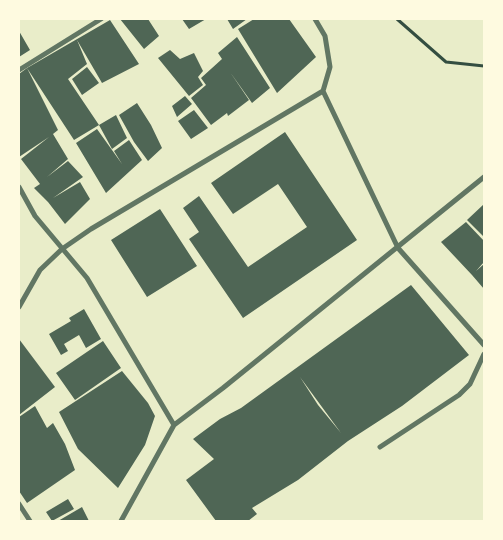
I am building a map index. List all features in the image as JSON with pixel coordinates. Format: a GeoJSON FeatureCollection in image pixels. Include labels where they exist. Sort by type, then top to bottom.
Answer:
{"type":"FeatureCollection","features":[{"type":"Feature","properties":{"kind":"street"},"geometry":{"type":"LineString","coordinates":[[19,70],[101,19]]}},
{"type":"Feature","properties":{"kind":"street"},"geometry":{"type":"LineString","coordinates":[[315,19],[325,36],[330,67],[323,91],[398,248],[484,346]]}},
{"type":"Feature","properties":{"kind":"street"},"geometry":{"type":"LineString","coordinates":[[19,307],[40,270],[62,249],[91,229],[323,91]]}},
{"type":"Feature","properties":{"kind":"street"},"geometry":{"type":"LineString","coordinates":[[121,521],[174,425],[398,248],[484,177]]}},
{"type":"Feature","properties":{"kind":"street"},"geometry":{"type":"LineString","coordinates":[[19,186],[35,216],[87,278],[174,425]]}},
{"type":"Feature","properties":{"kind":"street"},"geometry":{"type":"LineString","coordinates":[[380,448],[459,395],[470,384],[484,354]]}},
{"type":"Feature","properties":{"kind":"street"},"geometry":{"type":"LineString","coordinates":[[19,504],[30,521]]}},
{"type":"Feature","properties":{"kind":"path"},"geometry":{"type":"LineString","coordinates":[[396,19],[446,62],[484,66]]}},
{"type":"Feature","properties":{"kind":"building"},"geometry":{"type":"Polygon","coordinates":[[[120,19],[148,19],[159,36],[144,49],[120,19]]]}},
{"type":"Feature","properties":{"kind":"building"},"geometry":{"type":"Polygon","coordinates":[[[182,19],[206,19],[189,29],[182,19]]]}},
{"type":"Feature","properties":{"kind":"building"},"geometry":{"type":"Polygon","coordinates":[[[227,19],[247,19],[233,29],[227,19]]]}},
{"type":"Feature","properties":{"kind":"building"},"geometry":{"type":"Polygon","coordinates":[[[254,19],[289,19],[316,57],[277,93],[238,29],[254,19]]]}},
{"type":"Feature","properties":{"kind":"building"},"geometry":{"type":"Polygon","coordinates":[[[110,20],[139,64],[102,83],[77,40],[87,64],[68,79],[99,125],[74,140],[27,68],[110,20]]]}},
{"type":"Feature","properties":{"kind":"building"},"geometry":{"type":"Polygon","coordinates":[[[19,31],[30,50],[19,57],[19,31]]]}},
{"type":"Feature","properties":{"kind":"building"},"geometry":{"type":"Polygon","coordinates":[[[237,37],[270,88],[252,103],[230,72],[249,100],[228,116],[227,113],[211,125],[191,98],[206,85],[201,78],[222,59],[218,53],[237,37]]]}},
{"type":"Feature","properties":{"kind":"building"},"geometry":{"type":"Polygon","coordinates":[[[170,50],[180,59],[194,53],[203,71],[198,77],[203,85],[189,96],[158,58],[170,50]]]}},
{"type":"Feature","properties":{"kind":"building"},"geometry":{"type":"Polygon","coordinates":[[[87,67],[99,83],[82,95],[72,79],[87,67]]]}},
{"type":"Feature","properties":{"kind":"building"},"geometry":{"type":"Polygon","coordinates":[[[27,68],[58,130],[53,134],[68,159],[47,177],[68,161],[83,177],[53,198],[80,182],[90,199],[65,224],[34,188],[40,184],[21,159],[49,137],[19,157],[19,74],[27,68]]]}},
{"type":"Feature","properties":{"kind":"building"},"geometry":{"type":"Polygon","coordinates":[[[185,96],[192,104],[177,117],[172,106],[185,96]]]}},
{"type":"Feature","properties":{"kind":"building"},"geometry":{"type":"Polygon","coordinates":[[[137,103],[151,125],[162,148],[148,161],[134,142],[119,115],[137,103]]]}},
{"type":"Feature","properties":{"kind":"building"},"geometry":{"type":"Polygon","coordinates":[[[194,110],[208,128],[191,139],[178,121],[194,110]]]}},
{"type":"Feature","properties":{"kind":"building"},"geometry":{"type":"Polygon","coordinates":[[[116,115],[127,138],[112,149],[99,125],[116,115]]]}},
{"type":"Feature","properties":{"kind":"building"},"geometry":{"type":"Polygon","coordinates":[[[97,129],[122,164],[114,151],[129,140],[142,160],[106,193],[76,143],[97,129]]]}},
{"type":"Feature","properties":{"kind":"building"},"geometry":{"type":"Polygon","coordinates":[[[285,132],[357,240],[243,318],[189,239],[199,232],[183,208],[199,196],[248,267],[307,227],[278,184],[233,214],[211,183],[285,132]]]}},
{"type":"Feature","properties":{"kind":"building"},"geometry":{"type":"Polygon","coordinates":[[[484,204],[484,237],[467,220],[484,204]]]}},
{"type":"Feature","properties":{"kind":"building"},"geometry":{"type":"Polygon","coordinates":[[[160,209],[197,266],[147,297],[111,240],[160,209]]]}},
{"type":"Feature","properties":{"kind":"building"},"geometry":{"type":"Polygon","coordinates":[[[466,222],[484,241],[484,262],[476,271],[484,264],[484,289],[441,242],[466,222]]]}},
{"type":"Feature","properties":{"kind":"building"},"geometry":{"type":"Polygon","coordinates":[[[411,285],[469,355],[402,406],[348,441],[298,480],[252,508],[257,514],[248,521],[216,521],[186,480],[214,459],[193,439],[220,419],[241,408],[411,285]],[[300,377],[318,405],[341,433],[300,377]]]}},
{"type":"Feature","properties":{"kind":"building"},"geometry":{"type":"Polygon","coordinates":[[[84,309],[101,339],[86,348],[79,335],[64,344],[68,351],[61,355],[49,334],[71,321],[69,318],[84,309]]]}},
{"type":"Feature","properties":{"kind":"building"},"geometry":{"type":"Polygon","coordinates":[[[19,339],[55,387],[19,415],[19,339]]]}},
{"type":"Feature","properties":{"kind":"building"},"geometry":{"type":"Polygon","coordinates":[[[103,341],[121,368],[75,400],[56,373],[103,341]]]}},
{"type":"Feature","properties":{"kind":"building"},"geometry":{"type":"Polygon","coordinates":[[[122,371],[148,403],[155,416],[145,445],[118,488],[78,449],[59,412],[122,371]]]}},
{"type":"Feature","properties":{"kind":"building"},"geometry":{"type":"Polygon","coordinates":[[[35,406],[47,428],[53,423],[65,444],[75,470],[27,503],[19,491],[19,417],[35,406]]]}},
{"type":"Feature","properties":{"kind":"building"},"geometry":{"type":"Polygon","coordinates":[[[68,499],[74,509],[52,521],[46,512],[68,499]]]}},
{"type":"Feature","properties":{"kind":"building"},"geometry":{"type":"Polygon","coordinates":[[[82,507],[89,521],[58,521],[82,507]]]}}]}
